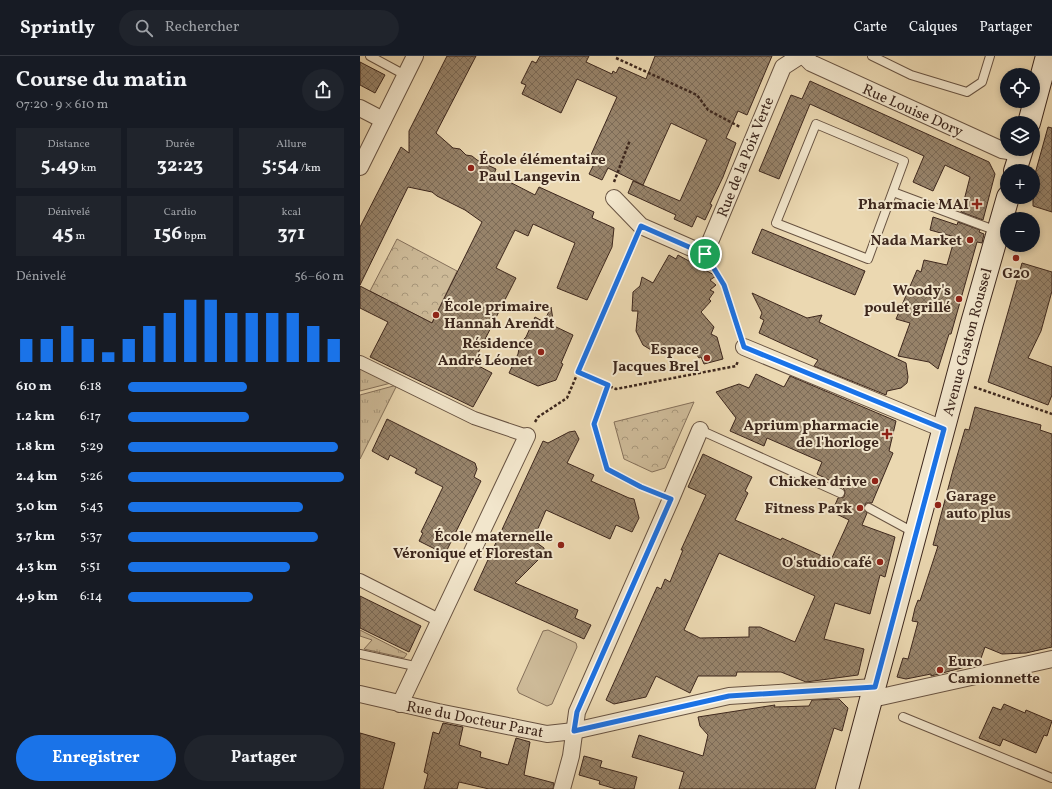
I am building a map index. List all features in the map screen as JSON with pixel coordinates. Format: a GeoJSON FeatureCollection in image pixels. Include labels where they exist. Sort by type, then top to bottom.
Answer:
{"type":"FeatureCollection","features":[{"type":"Feature","properties":{"kind":"main road"},"geometry":{"type":"LineString","coordinates":[[1031,116],[1047,56]]}},
{"type":"Feature","properties":{"kind":"main road","name":"Avenue Gaston Roussel"},"geometry":{"type":"LineString","coordinates":[[847,789],[956,381],[1006,204]]}},
{"type":"Feature","properties":{"kind":"street"},"geometry":{"type":"LineString","coordinates":[[360,166],[415,56]]}},
{"type":"Feature","properties":{"kind":"street","name":"Rue de la Poix Verte"},"geometry":{"type":"LineString","coordinates":[[705,254],[782,67],[800,56]]}},
{"type":"Feature","properties":{"kind":"street","name":"Rue Louise Dory"},"geometry":{"type":"LineString","coordinates":[[804,56],[811,64],[1000,149]]}},
{"type":"Feature","properties":{"kind":"street","name":"Rue Louise Dory"},"geometry":{"type":"LineString","coordinates":[[819,56],[1000,145]]}},
{"type":"Feature","properties":{"kind":"street"},"geometry":{"type":"LineString","coordinates":[[360,108],[383,120]]}},
{"type":"Feature","properties":{"kind":"street"},"geometry":{"type":"LineString","coordinates":[[614,198],[641,226],[705,254]]}},
{"type":"Feature","properties":{"kind":"street"},"geometry":{"type":"LineString","coordinates":[[744,347],[944,429]]}},
{"type":"Feature","properties":{"kind":"street"},"geometry":{"type":"LineString","coordinates":[[360,362],[474,418],[527,436],[441,621],[400,704]]}},
{"type":"Feature","properties":{"kind":"street"},"geometry":{"type":"LineString","coordinates":[[562,789],[571,756],[577,712],[700,430]]}},
{"type":"Feature","properties":{"kind":"street"},"geometry":{"type":"LineString","coordinates":[[360,580],[441,621]]}},
{"type":"Feature","properties":{"kind":"street","name":"Rue du Docteur Parat"},"geometry":{"type":"LineString","coordinates":[[360,694],[400,704],[547,734],[574,731],[729,696],[873,693],[1052,659]]}},
{"type":"Feature","properties":{"kind":"lane"},"geometry":{"type":"LineString","coordinates":[[370,56],[405,75]]}},
{"type":"Feature","properties":{"kind":"lane"},"geometry":{"type":"LineString","coordinates":[[872,56],[911,74],[967,92],[982,82],[990,56]]}},
{"type":"Feature","properties":{"kind":"lane"},"geometry":{"type":"LineString","coordinates":[[816,124],[904,161],[893,192],[868,259],[776,223],[816,124]]}},
{"type":"Feature","properties":{"kind":"lane"},"geometry":{"type":"LineString","coordinates":[[893,192],[998,232]]}},
{"type":"Feature","properties":{"kind":"lane"},"geometry":{"type":"LineString","coordinates":[[700,430],[840,494]]}},
{"type":"Feature","properties":{"kind":"lane"},"geometry":{"type":"LineString","coordinates":[[869,508],[916,533]]}},
{"type":"Feature","properties":{"kind":"lane"},"geometry":{"type":"LineString","coordinates":[[360,654],[419,667]]}},
{"type":"Feature","properties":{"kind":"lane"},"geometry":{"type":"LineString","coordinates":[[903,717],[1052,778]]}},
{"type":"Feature","properties":{"kind":"path"},"geometry":{"type":"LineString","coordinates":[[616,58],[696,95],[708,110],[754,135]]}},
{"type":"Feature","properties":{"kind":"path"},"geometry":{"type":"LineString","coordinates":[[614,198],[612,187],[630,140]]}},
{"type":"Feature","properties":{"kind":"path"},"geometry":{"type":"LineString","coordinates":[[527,436],[538,416],[567,398],[641,226]]}},
{"type":"Feature","properties":{"kind":"path"},"geometry":{"type":"LineString","coordinates":[[578,372],[616,389],[736,366],[744,347],[724,285],[705,254]]}},
{"type":"Feature","properties":{"kind":"path"},"geometry":{"type":"LineString","coordinates":[[956,381],[1052,414]]}},
{"type":"Feature","properties":{"kind":"path"},"geometry":{"type":"LineString","coordinates":[[608,385],[594,424],[607,469],[641,487],[671,499]]}},
{"type":"Feature","properties":{"kind":"green space"},"geometry":{"type":"Polygon","coordinates":[[[397,239],[457,271],[432,323],[370,291],[397,239]]]}},
{"type":"Feature","properties":{"kind":"green space"},"geometry":{"type":"Polygon","coordinates":[[[360,367],[391,383],[360,391],[360,367]]]}},
{"type":"Feature","properties":{"kind":"green space"},"geometry":{"type":"Polygon","coordinates":[[[397,385],[360,459],[360,395],[397,385]]]}},
{"type":"Feature","properties":{"kind":"green space"},"geometry":{"type":"Polygon","coordinates":[[[694,402],[665,468],[652,472],[624,459],[614,422],[694,402]]]}},
{"type":"Feature","properties":{"kind":"green space"},"geometry":{"type":"Polygon","coordinates":[[[360,630],[407,654],[404,658],[364,649],[372,640],[360,636],[360,630]]]}},
{"type":"Feature","properties":{"kind":"green space"},"geometry":{"type":"Polygon","coordinates":[[[548,630],[576,643],[577,647],[552,704],[547,706],[519,693],[517,689],[543,631],[548,630]]]}},
{"type":"Feature","properties":{"kind":"building"},"geometry":{"type":"Polygon","coordinates":[[[447,56],[476,56],[436,133],[453,148],[460,149],[466,155],[472,156],[496,169],[494,174],[535,195],[539,187],[594,212],[592,218],[614,228],[612,247],[587,300],[557,288],[575,243],[533,224],[528,236],[515,230],[496,268],[516,278],[473,363],[492,373],[473,407],[370,357],[388,322],[360,308],[360,286],[432,323],[482,222],[465,210],[432,192],[408,187],[360,285],[360,227],[401,147],[409,153],[409,131],[447,56]]]}},
{"type":"Feature","properties":{"kind":"building"},"geometry":{"type":"Polygon","coordinates":[[[540,56],[589,56],[586,62],[612,74],[613,71],[616,73],[619,67],[646,79],[655,56],[772,56],[747,115],[738,111],[726,138],[736,143],[723,177],[710,204],[712,205],[705,220],[697,216],[692,227],[674,219],[676,215],[628,193],[633,181],[680,201],[707,140],[671,123],[643,185],[608,168],[602,180],[589,174],[596,160],[590,157],[617,97],[577,79],[561,113],[522,94],[526,85],[521,83],[532,61],[536,63],[540,56]]]}},
{"type":"Feature","properties":{"kind":"building"},"geometry":{"type":"Polygon","coordinates":[[[360,62],[385,75],[375,93],[360,85],[360,62]]]}},
{"type":"Feature","properties":{"kind":"building"},"geometry":{"type":"Polygon","coordinates":[[[810,81],[989,162],[995,174],[983,220],[961,212],[970,177],[945,165],[933,191],[913,182],[924,156],[810,104],[779,179],[759,171],[791,95],[802,99],[810,81]]]}},
{"type":"Feature","properties":{"kind":"building"},"geometry":{"type":"Polygon","coordinates":[[[1048,127],[1052,128],[1052,212],[1033,206],[1033,204],[1040,204],[1040,164],[1038,164],[1048,127]]]}},
{"type":"Feature","properties":{"kind":"building"},"geometry":{"type":"Polygon","coordinates":[[[933,217],[957,225],[958,222],[980,230],[979,232],[984,234],[982,243],[977,242],[951,334],[949,334],[938,369],[929,362],[898,356],[910,323],[896,319],[917,270],[921,272],[924,260],[947,265],[955,237],[930,230],[933,217]]]}},
{"type":"Feature","properties":{"kind":"building"},"geometry":{"type":"Polygon","coordinates":[[[762,229],[865,271],[855,295],[752,253],[762,229]]]}},
{"type":"Feature","properties":{"kind":"building"},"geometry":{"type":"Polygon","coordinates":[[[669,255],[676,259],[678,255],[716,276],[710,280],[716,285],[710,290],[714,292],[709,299],[711,301],[701,312],[714,327],[711,334],[717,337],[723,359],[704,364],[701,357],[699,358],[690,345],[666,354],[656,353],[643,345],[636,331],[638,311],[632,311],[633,292],[640,286],[642,277],[653,283],[669,255]]]}},
{"type":"Feature","properties":{"kind":"building"},"geometry":{"type":"Polygon","coordinates":[[[1022,263],[1052,272],[1052,291],[1041,331],[1028,358],[1052,367],[1052,395],[1048,405],[988,382],[1022,263]]]}},
{"type":"Feature","properties":{"kind":"building"},"geometry":{"type":"Polygon","coordinates":[[[752,293],[807,318],[822,315],[819,322],[906,363],[908,377],[907,383],[901,388],[887,391],[886,395],[814,366],[818,360],[759,333],[764,320],[760,318],[762,313],[752,293]]]}},
{"type":"Feature","properties":{"kind":"building","name":"Résidence André Léonet"},"geometry":{"type":"Polygon","coordinates":[[[551,307],[554,326],[573,335],[561,363],[563,364],[556,380],[538,386],[509,373],[518,354],[520,343],[526,337],[535,317],[544,322],[551,307]]]}},
{"type":"Feature","properties":{"kind":"building"},"geometry":{"type":"Polygon","coordinates":[[[756,374],[784,387],[790,376],[896,421],[889,451],[893,453],[872,503],[866,503],[864,508],[867,513],[862,525],[895,537],[885,577],[880,575],[870,614],[835,603],[824,639],[864,649],[858,675],[806,682],[781,672],[737,672],[736,676],[698,676],[690,693],[656,676],[646,697],[614,704],[606,700],[657,587],[661,589],[665,579],[670,582],[683,550],[681,550],[706,495],[688,487],[703,454],[752,477],[745,491],[748,493],[735,520],[781,540],[782,538],[831,560],[849,520],[832,512],[838,498],[844,497],[845,492],[843,487],[817,474],[822,462],[767,438],[764,446],[730,431],[736,418],[716,392],[739,384],[749,388],[756,374]],[[719,553],[684,630],[700,638],[749,637],[749,627],[760,627],[795,642],[815,596],[719,553]]]}},
{"type":"Feature","properties":{"kind":"building"},"geometry":{"type":"Polygon","coordinates":[[[975,407],[1041,425],[1040,430],[1052,434],[1052,647],[1026,653],[1002,654],[985,647],[980,661],[969,666],[931,676],[931,674],[906,679],[897,677],[903,658],[908,659],[918,622],[912,621],[915,608],[918,600],[920,601],[938,546],[933,545],[965,429],[969,430],[975,407]]]}},
{"type":"Feature","properties":{"kind":"building"},"geometry":{"type":"Polygon","coordinates":[[[387,419],[475,463],[477,469],[474,477],[481,481],[445,554],[419,541],[423,533],[421,532],[443,487],[415,473],[417,469],[390,455],[388,460],[372,451],[387,419]]]}},
{"type":"Feature","properties":{"kind":"building","name":"École maternelle Véronique et Florestan"},"geometry":{"type":"Polygon","coordinates":[[[575,431],[579,439],[567,463],[594,475],[591,481],[634,499],[639,518],[632,532],[616,525],[610,539],[546,510],[533,540],[544,548],[544,554],[515,583],[578,610],[575,618],[591,625],[584,639],[474,590],[543,441],[548,443],[569,432],[575,431]]]}},
{"type":"Feature","properties":{"kind":"building"},"geometry":{"type":"Polygon","coordinates":[[[360,596],[421,626],[409,652],[360,628],[360,596]]]}},
{"type":"Feature","properties":{"kind":"building"},"geometry":{"type":"Polygon","coordinates":[[[839,699],[848,708],[842,731],[834,728],[815,789],[679,789],[684,772],[632,757],[639,735],[703,756],[708,735],[700,726],[698,717],[775,705],[774,707],[809,706],[812,700],[839,699]]]}},
{"type":"Feature","properties":{"kind":"building"},"geometry":{"type":"Polygon","coordinates":[[[1004,704],[1025,713],[1026,710],[1052,721],[1047,736],[1044,735],[1036,753],[1003,739],[1000,746],[979,738],[993,707],[1001,710],[1004,704]]]}},
{"type":"Feature","properties":{"kind":"building"},"geometry":{"type":"Polygon","coordinates":[[[443,723],[463,727],[459,745],[481,752],[480,757],[508,765],[516,738],[530,742],[524,775],[554,783],[553,789],[489,789],[459,782],[457,789],[424,789],[428,774],[424,772],[433,732],[439,734],[443,723]]]}},
{"type":"Feature","properties":{"kind":"building"},"geometry":{"type":"Polygon","coordinates":[[[360,733],[395,743],[383,789],[360,789],[360,733]]]}},
{"type":"Feature","properties":{"kind":"building"},"geometry":{"type":"Polygon","coordinates":[[[584,756],[602,761],[600,767],[637,777],[634,789],[616,789],[599,784],[600,781],[579,775],[584,756]]]}},
{"type":"Feature","properties":{"kind":"place","name":"École élémentaire Paul Langevin"},"geometry":{"type":"Point","coordinates":[471,168]}},
{"type":"Feature","properties":{"kind":"place","name":"Pharmacie MAI"},"geometry":{"type":"Point","coordinates":[977,204]}},
{"type":"Feature","properties":{"kind":"place","name":"Nada Market"},"geometry":{"type":"Point","coordinates":[970,240]}},
{"type":"Feature","properties":{"kind":"place","name":"G20"},"geometry":{"type":"Point","coordinates":[1016,258]}},
{"type":"Feature","properties":{"kind":"place","name":"Woody's poulet grillé"},"geometry":{"type":"Point","coordinates":[959,299]}},
{"type":"Feature","properties":{"kind":"place","name":"École primaire Hannah Arendt"},"geometry":{"type":"Point","coordinates":[436,315]}},
{"type":"Feature","properties":{"kind":"place","name":"Résidence André Léonet"},"geometry":{"type":"Point","coordinates":[541,352]}},
{"type":"Feature","properties":{"kind":"place","name":"Espace Jacques Brel"},"geometry":{"type":"Point","coordinates":[707,358]}},
{"type":"Feature","properties":{"kind":"place","name":"Aprium pharmacie de l'horloge"},"geometry":{"type":"Point","coordinates":[887,434]}},
{"type":"Feature","properties":{"kind":"place","name":"Chicken drive"},"geometry":{"type":"Point","coordinates":[875,481]}},
{"type":"Feature","properties":{"kind":"place","name":"Garage auto plus"},"geometry":{"type":"Point","coordinates":[938,505]}},
{"type":"Feature","properties":{"kind":"place","name":"Fitness Park"},"geometry":{"type":"Point","coordinates":[860,508]}},
{"type":"Feature","properties":{"kind":"place","name":"École maternelle Véronique et Florestan"},"geometry":{"type":"Point","coordinates":[561,545]}},
{"type":"Feature","properties":{"kind":"place","name":"O'studio café"},"geometry":{"type":"Point","coordinates":[880,562]}},
{"type":"Feature","properties":{"kind":"place","name":"Euro Camionnette"},"geometry":{"type":"Point","coordinates":[940,670]}},
{"type":"Feature","properties":{"kind":"route"},"geometry":{"type":"LineString","coordinates":[[641,226],[705,254],[724,285],[744,347],[944,429],[875,687],[729,696],[574,731],[577,712],[671,499],[641,487],[607,469],[594,424],[608,385],[578,372],[641,226]]}}]}
